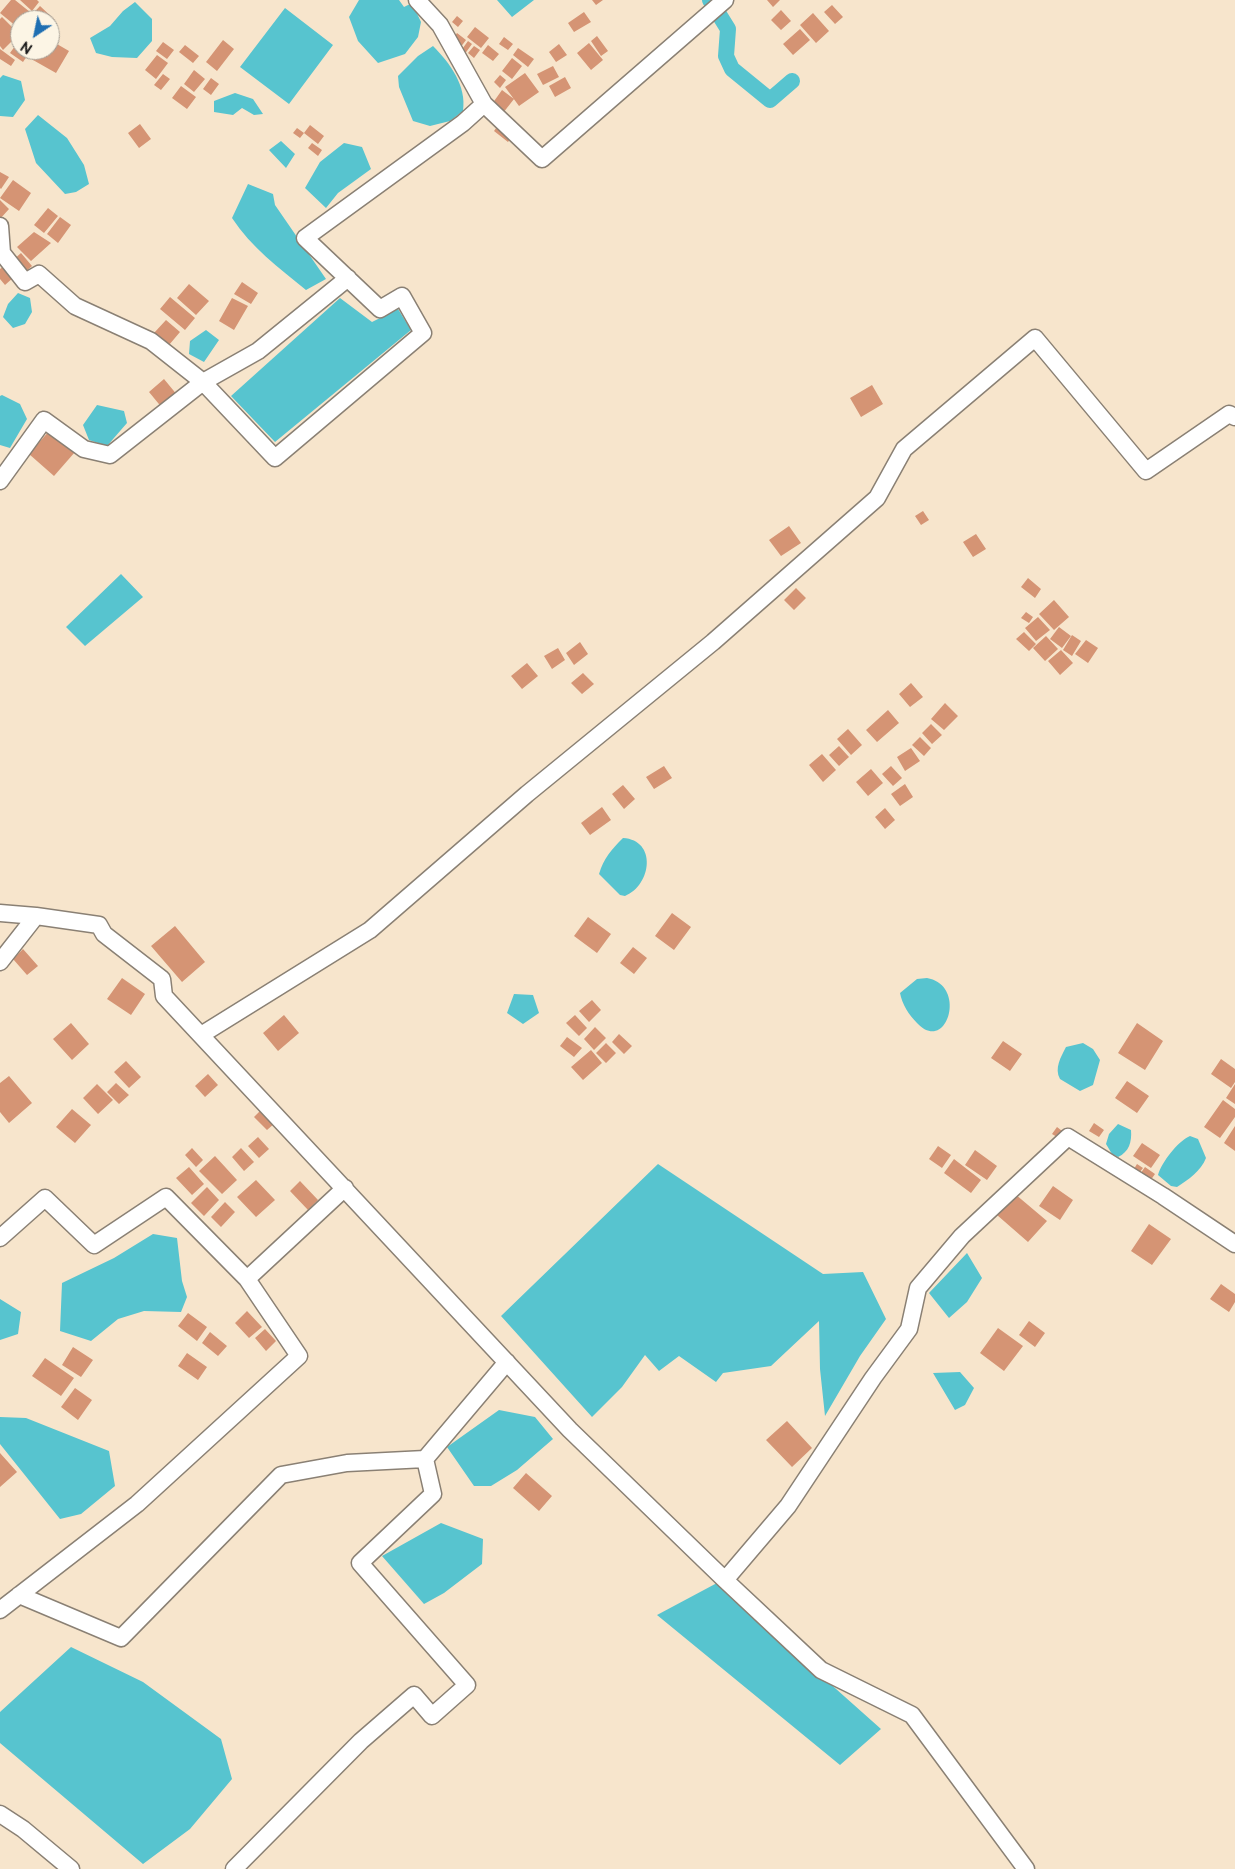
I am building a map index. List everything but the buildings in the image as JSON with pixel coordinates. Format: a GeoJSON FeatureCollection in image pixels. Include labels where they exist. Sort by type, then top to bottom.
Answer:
{"type":"FeatureCollection","features":[{"type":"Feature","properties":{"kind":"street"},"geometry":{"type":"LineString","coordinates":[[417,0],[440,25],[484,104],[542,159],[726,0]]}},
{"type":"Feature","properties":{"kind":"street"},"geometry":{"type":"LineString","coordinates":[[0,226],[2,253],[25,282],[39,274],[75,306],[151,340],[203,382],[274,458],[422,333],[402,296],[380,309],[305,238],[463,123],[484,104]]}},
{"type":"Feature","properties":{"kind":"street"},"geometry":{"type":"LineString","coordinates":[[0,481],[44,420],[84,449],[110,455],[203,382],[258,351],[348,278]]}},
{"type":"Feature","properties":{"kind":"street"},"geometry":{"type":"LineString","coordinates":[[202,1034],[370,930],[527,794],[713,642],[877,498],[904,449],[1035,338],[1146,471],[1229,414],[1235,417]]}},
{"type":"Feature","properties":{"kind":"street"},"geometry":{"type":"LineString","coordinates":[[0,914],[36,916],[99,925],[104,934],[162,979],[164,996],[202,1034],[570,1430],[821,1670],[912,1715],[1026,1869]]}},
{"type":"Feature","properties":{"kind":"street"},"geometry":{"type":"LineString","coordinates":[[0,962],[36,916]]}},
{"type":"Feature","properties":{"kind":"street"},"geometry":{"type":"LineString","coordinates":[[725,1580],[788,1506],[873,1378],[909,1329],[918,1288],[962,1236],[1068,1137],[1163,1196],[1235,1244]]}},
{"type":"Feature","properties":{"kind":"street"},"geometry":{"type":"LineString","coordinates":[[247,1279],[345,1188]]}},
{"type":"Feature","properties":{"kind":"street"},"geometry":{"type":"LineString","coordinates":[[0,1238],[45,1198],[94,1245],[166,1197],[247,1279],[299,1356],[137,1504],[0,1610]]}},
{"type":"Feature","properties":{"kind":"street"},"geometry":{"type":"LineString","coordinates":[[19,1595],[122,1638],[281,1475],[347,1462],[426,1459],[507,1362]]}},
{"type":"Feature","properties":{"kind":"street"},"geometry":{"type":"LineString","coordinates":[[234,1869],[361,1741],[414,1695],[432,1716],[467,1685],[360,1562],[433,1494],[426,1459]]}},
{"type":"Feature","properties":{"kind":"street"},"geometry":{"type":"LineString","coordinates":[[0,1814],[23,1829],[71,1869]]}},
{"type":"Feature","properties":{"kind":"water"},"geometry":{"type":"Polygon","coordinates":[[[359,0],[399,0],[404,7],[412,3],[421,22],[418,37],[405,54],[378,63],[358,41],[349,17],[359,0]]]}},
{"type":"Feature","properties":{"kind":"water"},"geometry":{"type":"Polygon","coordinates":[[[497,0],[534,0],[512,17],[497,0]]]}},
{"type":"Feature","properties":{"kind":"water"},"geometry":{"type":"Polygon","coordinates":[[[135,2],[152,19],[152,41],[137,58],[112,57],[96,53],[90,38],[110,26],[123,11],[135,2]]]}},
{"type":"Feature","properties":{"kind":"water"},"geometry":{"type":"Polygon","coordinates":[[[285,8],[333,45],[289,104],[240,67],[285,8]]]}},
{"type":"Feature","properties":{"kind":"water"},"geometry":{"type":"Polygon","coordinates":[[[433,46],[451,67],[456,76],[464,102],[463,111],[450,121],[430,126],[413,121],[399,87],[398,76],[418,56],[433,46]]]}},
{"type":"Feature","properties":{"kind":"water"},"geometry":{"type":"Polygon","coordinates":[[[3,75],[21,81],[25,100],[13,117],[0,116],[0,78],[3,75]]]}},
{"type":"Feature","properties":{"kind":"water"},"geometry":{"type":"Polygon","coordinates":[[[235,93],[253,99],[263,114],[254,115],[242,108],[233,115],[214,112],[214,101],[235,93]]]}},
{"type":"Feature","properties":{"kind":"water"},"geometry":{"type":"Polygon","coordinates":[[[38,115],[67,138],[84,165],[89,184],[76,192],[65,194],[36,163],[25,129],[38,115]]]}},
{"type":"Feature","properties":{"kind":"water"},"geometry":{"type":"Polygon","coordinates":[[[281,141],[295,154],[286,168],[269,150],[281,141]]]}},
{"type":"Feature","properties":{"kind":"water"},"geometry":{"type":"Polygon","coordinates":[[[344,143],[362,147],[371,169],[338,193],[326,208],[305,188],[320,162],[344,143]]]}},
{"type":"Feature","properties":{"kind":"water"},"geometry":{"type":"Polygon","coordinates":[[[248,184],[273,194],[275,205],[326,279],[306,290],[266,257],[240,229],[232,218],[248,184]]]}},
{"type":"Feature","properties":{"kind":"water"},"geometry":{"type":"Polygon","coordinates":[[[18,293],[30,298],[32,312],[25,324],[13,328],[3,317],[8,304],[18,293]]]}},
{"type":"Feature","properties":{"kind":"water"},"geometry":{"type":"Polygon","coordinates":[[[340,298],[372,322],[398,309],[411,330],[275,442],[231,396],[340,298]]]}},
{"type":"Feature","properties":{"kind":"water"},"geometry":{"type":"Polygon","coordinates":[[[206,330],[219,340],[204,362],[189,354],[190,341],[206,330]]]}},
{"type":"Feature","properties":{"kind":"water"},"geometry":{"type":"Polygon","coordinates":[[[2,395],[20,404],[27,419],[10,448],[0,445],[0,396],[2,395]]]}},
{"type":"Feature","properties":{"kind":"water"},"geometry":{"type":"Polygon","coordinates":[[[97,405],[124,411],[127,423],[107,446],[89,440],[83,425],[97,405]]]}},
{"type":"Feature","properties":{"kind":"water"},"geometry":{"type":"Polygon","coordinates":[[[121,574],[143,597],[85,646],[66,627],[121,574]]]}},
{"type":"Feature","properties":{"kind":"water"},"geometry":{"type":"Polygon","coordinates":[[[623,838],[634,841],[641,846],[646,854],[647,864],[641,883],[625,896],[620,895],[599,874],[608,854],[623,838]]]}},
{"type":"Feature","properties":{"kind":"water"},"geometry":{"type":"Polygon","coordinates":[[[927,978],[940,983],[947,992],[950,1004],[949,1015],[944,1025],[937,1030],[928,1031],[911,1016],[902,1001],[900,993],[917,979],[927,978]]]}},
{"type":"Feature","properties":{"kind":"water"},"geometry":{"type":"Polygon","coordinates":[[[514,994],[533,995],[539,1013],[523,1024],[507,1013],[514,994]]]}},
{"type":"Feature","properties":{"kind":"water"},"geometry":{"type":"Polygon","coordinates":[[[1083,1043],[1093,1049],[1100,1060],[1093,1085],[1080,1091],[1060,1079],[1058,1067],[1066,1047],[1083,1043]]]}},
{"type":"Feature","properties":{"kind":"water"},"geometry":{"type":"Polygon","coordinates":[[[1118,1124],[1131,1130],[1131,1134],[1127,1149],[1118,1157],[1112,1154],[1106,1144],[1109,1134],[1118,1124]]]}},
{"type":"Feature","properties":{"kind":"water"},"geometry":{"type":"Polygon","coordinates":[[[1190,1136],[1198,1139],[1206,1158],[1198,1171],[1190,1178],[1177,1187],[1171,1186],[1158,1175],[1171,1153],[1190,1136]]]}},
{"type":"Feature","properties":{"kind":"water"},"geometry":{"type":"Polygon","coordinates":[[[658,1164],[823,1274],[863,1272],[886,1319],[860,1356],[825,1416],[820,1369],[819,1321],[771,1366],[723,1373],[716,1382],[679,1356],[659,1371],[645,1355],[622,1387],[592,1417],[501,1316],[658,1164]]]}},
{"type":"Feature","properties":{"kind":"water"},"geometry":{"type":"Polygon","coordinates":[[[153,1234],[177,1238],[182,1281],[187,1297],[181,1312],[144,1311],[118,1319],[91,1341],[60,1331],[62,1283],[114,1258],[153,1234]]]}},
{"type":"Feature","properties":{"kind":"water"},"geometry":{"type":"Polygon","coordinates":[[[967,1253],[982,1278],[967,1302],[949,1318],[929,1293],[967,1253]]]}},
{"type":"Feature","properties":{"kind":"water"},"geometry":{"type":"Polygon","coordinates":[[[0,1299],[21,1312],[18,1334],[0,1340],[0,1299]]]}},
{"type":"Feature","properties":{"kind":"water"},"geometry":{"type":"Polygon","coordinates":[[[960,1372],[974,1388],[965,1405],[955,1410],[933,1373],[960,1372]]]}},
{"type":"Feature","properties":{"kind":"water"},"geometry":{"type":"Polygon","coordinates":[[[499,1410],[535,1417],[553,1439],[517,1470],[491,1486],[474,1486],[447,1447],[499,1410]]]}},
{"type":"Feature","properties":{"kind":"water"},"geometry":{"type":"Polygon","coordinates":[[[0,1417],[26,1418],[109,1451],[115,1486],[81,1514],[60,1519],[0,1444],[0,1417]]]}},
{"type":"Feature","properties":{"kind":"water"},"geometry":{"type":"Polygon","coordinates":[[[441,1523],[483,1539],[482,1564],[444,1593],[424,1604],[382,1556],[441,1523]]]}},
{"type":"Feature","properties":{"kind":"water"},"geometry":{"type":"Polygon","coordinates":[[[717,1583],[881,1729],[840,1765],[657,1615],[717,1583]]]}},
{"type":"Feature","properties":{"kind":"water"},"geometry":{"type":"Polygon","coordinates":[[[71,1647],[143,1682],[221,1739],[232,1779],[190,1829],[143,1864],[0,1743],[0,1712],[71,1647]]]}},
{"type":"Feature","properties":{"kind":"waterway"},"geometry":{"type":"LineString","coordinates":[[710,0],[728,29],[726,56],[732,69],[770,100],[792,81]]}}]}
